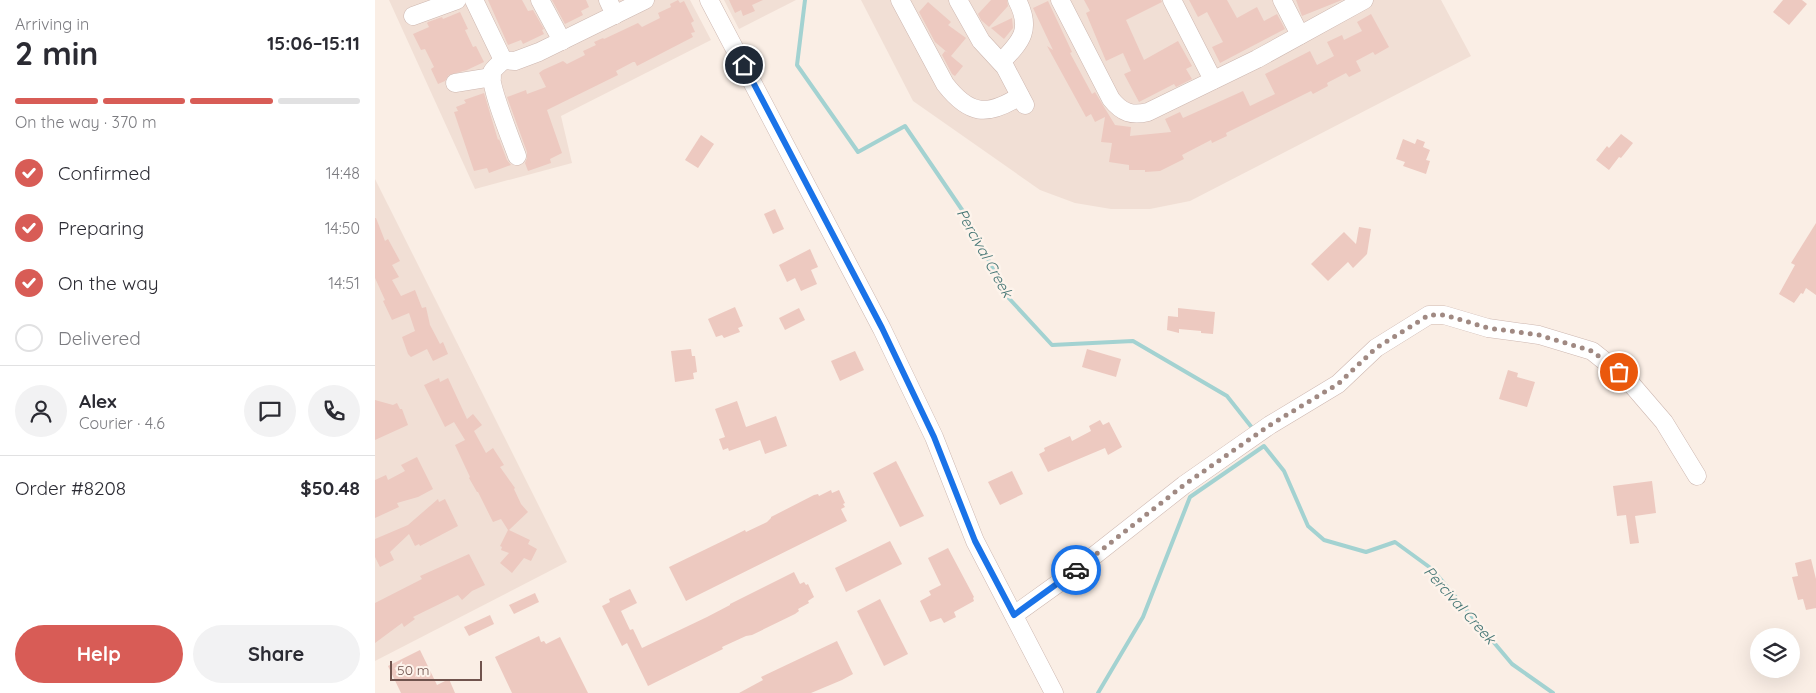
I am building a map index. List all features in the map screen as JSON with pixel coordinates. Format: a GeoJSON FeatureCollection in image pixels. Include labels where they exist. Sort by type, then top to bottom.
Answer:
{"type":"FeatureCollection","features":[{"type":"Feature","properties":{"kind":"street"},"geometry":{"type":"LineString","coordinates":[[413,16],[457,0]]}},
{"type":"Feature","properties":{"kind":"street"},"geometry":{"type":"LineString","coordinates":[[474,0],[503,60]]}},
{"type":"Feature","properties":{"kind":"street"},"geometry":{"type":"LineString","coordinates":[[540,0],[561,41]]}},
{"type":"Feature","properties":{"kind":"street"},"geometry":{"type":"LineString","coordinates":[[503,60],[515,61],[539,52],[561,41],[612,7],[645,0]]}},
{"type":"Feature","properties":{"kind":"street"},"geometry":{"type":"LineString","coordinates":[[709,0],[882,328],[934,437],[975,541],[1054,693]]}},
{"type":"Feature","properties":{"kind":"street"},"geometry":{"type":"LineString","coordinates":[[900,0],[945,84],[966,106],[978,110],[988,110],[1023,101],[1001,62],[981,41],[958,0]]}},
{"type":"Feature","properties":{"kind":"street"},"geometry":{"type":"LineString","coordinates":[[1001,62],[1019,42],[1024,29],[1025,17],[1017,0]]}},
{"type":"Feature","properties":{"kind":"street"},"geometry":{"type":"LineString","coordinates":[[1060,0],[1111,99],[1118,108],[1127,113],[1138,114],[1148,112],[1213,80],[1364,0]]}},
{"type":"Feature","properties":{"kind":"street"},"geometry":{"type":"LineString","coordinates":[[1171,0],[1213,80]]}},
{"type":"Feature","properties":{"kind":"street"},"geometry":{"type":"LineString","coordinates":[[1281,0],[1300,35]]}},
{"type":"Feature","properties":{"kind":"street"},"geometry":{"type":"LineString","coordinates":[[503,60],[493,71],[492,77],[496,95],[517,156]]}},
{"type":"Feature","properties":{"kind":"street"},"geometry":{"type":"LineString","coordinates":[[455,83],[492,77]]}},
{"type":"Feature","properties":{"kind":"street"},"geometry":{"type":"LineString","coordinates":[[1014,615],[1067,578],[1184,485],[1270,425],[1338,384],[1376,348],[1429,315],[1445,315],[1488,328],[1539,335],[1592,351],[1611,364],[1627,379],[1664,422],[1697,476]]}},
{"type":"Feature","properties":{"kind":"shaded area"},"geometry":{"type":"Polygon","coordinates":[[[389,0],[690,0],[711,40],[561,116],[572,163],[475,189],[389,0]]]}},
{"type":"Feature","properties":{"kind":"shaded area"},"geometry":{"type":"Polygon","coordinates":[[[724,0],[796,0],[739,29],[724,0]]]}},
{"type":"Feature","properties":{"kind":"shaded area"},"geometry":{"type":"Polygon","coordinates":[[[861,0],[1441,0],[1471,56],[1190,201],[1150,209],[1111,209],[1075,203],[1040,190],[913,101],[861,0]]]}},
{"type":"Feature","properties":{"kind":"shaded area"},"geometry":{"type":"Polygon","coordinates":[[[375,179],[567,562],[375,661],[375,179]]]}},
{"type":"Feature","properties":{"kind":"building"},"geometry":{"type":"Polygon","coordinates":[[[488,0],[522,0],[528,11],[533,10],[544,29],[542,30],[544,34],[523,44],[521,40],[508,45],[488,0]]]}},
{"type":"Feature","properties":{"kind":"building"},"geometry":{"type":"Polygon","coordinates":[[[552,0],[586,0],[589,7],[581,11],[583,15],[565,24],[552,0]]]}},
{"type":"Feature","properties":{"kind":"building"},"geometry":{"type":"Polygon","coordinates":[[[678,0],[680,3],[684,1],[694,21],[691,23],[695,32],[691,33],[693,37],[637,66],[633,62],[616,71],[618,75],[547,110],[562,153],[550,159],[551,163],[528,171],[525,163],[527,152],[507,97],[526,90],[527,94],[546,87],[539,73],[543,70],[563,61],[567,64],[585,55],[583,51],[596,45],[594,42],[603,38],[638,23],[642,27],[660,18],[658,13],[671,7],[670,4],[678,0]]]}},
{"type":"Feature","properties":{"kind":"building"},"geometry":{"type":"Polygon","coordinates":[[[729,0],[763,0],[752,5],[755,11],[743,16],[741,10],[735,13],[729,0]]]}},
{"type":"Feature","properties":{"kind":"building"},"geometry":{"type":"Polygon","coordinates":[[[991,0],[1007,0],[1008,6],[989,27],[981,20],[978,14],[991,0]]]}},
{"type":"Feature","properties":{"kind":"building"},"geometry":{"type":"Polygon","coordinates":[[[1084,0],[1161,0],[1162,2],[1126,20],[1144,60],[1178,41],[1192,66],[1186,69],[1192,79],[1176,87],[1174,84],[1139,102],[1124,74],[1131,71],[1123,53],[1106,61],[1086,13],[1090,11],[1084,0]]]}},
{"type":"Feature","properties":{"kind":"building"},"geometry":{"type":"Polygon","coordinates":[[[1189,0],[1227,0],[1237,18],[1257,7],[1264,21],[1277,14],[1285,29],[1220,63],[1212,47],[1223,42],[1207,12],[1198,17],[1189,0]]]}},
{"type":"Feature","properties":{"kind":"building"},"geometry":{"type":"Polygon","coordinates":[[[1296,0],[1342,0],[1302,16],[1296,0]]]}},
{"type":"Feature","properties":{"kind":"building"},"geometry":{"type":"Polygon","coordinates":[[[1783,0],[1802,0],[1807,4],[1789,25],[1773,12],[1783,0]]]}},
{"type":"Feature","properties":{"kind":"building"},"geometry":{"type":"Polygon","coordinates":[[[1048,1],[1072,52],[1070,53],[1092,94],[1095,92],[1115,125],[1131,127],[1130,136],[1171,132],[1165,119],[1180,112],[1183,118],[1243,91],[1250,106],[1275,94],[1265,74],[1310,51],[1317,65],[1334,56],[1327,42],[1342,35],[1344,40],[1362,31],[1357,22],[1371,14],[1389,47],[1375,55],[1373,52],[1356,61],[1361,71],[1349,77],[1346,73],[1327,83],[1328,86],[1313,94],[1311,91],[1226,133],[1227,136],[1212,143],[1211,140],[1182,155],[1184,159],[1160,171],[1129,170],[1129,165],[1109,162],[1112,143],[1101,142],[1105,117],[1095,122],[1091,114],[1086,117],[1047,46],[1053,50],[1033,8],[1048,1]]]}},
{"type":"Feature","properties":{"kind":"building"},"geometry":{"type":"Polygon","coordinates":[[[928,2],[951,22],[948,25],[966,38],[951,56],[963,66],[955,76],[942,55],[945,51],[948,53],[935,42],[919,12],[928,2]]]}},
{"type":"Feature","properties":{"kind":"building"},"geometry":{"type":"Polygon","coordinates":[[[460,12],[468,29],[465,30],[473,47],[476,46],[484,62],[467,70],[449,75],[445,81],[438,84],[431,69],[434,67],[425,49],[421,50],[413,34],[429,27],[428,22],[442,17],[443,19],[460,12]]]}},
{"type":"Feature","properties":{"kind":"building"},"geometry":{"type":"Polygon","coordinates":[[[1012,18],[1013,28],[1004,39],[991,28],[1012,18]]]}},
{"type":"Feature","properties":{"kind":"building"},"geometry":{"type":"Polygon","coordinates":[[[484,93],[498,140],[511,165],[489,173],[487,168],[474,171],[454,112],[458,111],[456,107],[466,103],[464,100],[484,93]]]}},
{"type":"Feature","properties":{"kind":"building"},"geometry":{"type":"Polygon","coordinates":[[[1621,134],[1633,143],[1609,170],[1596,160],[1607,146],[1609,148],[1621,134]]]}},
{"type":"Feature","properties":{"kind":"building"},"geometry":{"type":"Polygon","coordinates":[[[701,135],[714,144],[698,168],[685,160],[701,135]]]}},
{"type":"Feature","properties":{"kind":"building"},"geometry":{"type":"Polygon","coordinates":[[[1403,139],[1415,144],[1417,139],[1425,142],[1423,147],[1430,150],[1426,160],[1430,161],[1426,174],[1403,166],[1405,162],[1396,159],[1403,139]]]}},
{"type":"Feature","properties":{"kind":"building"},"geometry":{"type":"Polygon","coordinates":[[[775,209],[784,229],[773,234],[764,214],[775,209]]]}},
{"type":"Feature","properties":{"kind":"building"},"geometry":{"type":"Polygon","coordinates":[[[375,218],[385,241],[388,239],[400,261],[392,265],[399,277],[392,280],[401,296],[415,290],[422,308],[426,307],[430,325],[440,344],[443,342],[448,354],[433,361],[427,349],[411,357],[408,354],[402,337],[415,331],[409,313],[392,320],[375,278],[375,218]]]}},
{"type":"Feature","properties":{"kind":"building"},"geometry":{"type":"Polygon","coordinates":[[[1816,223],[1816,295],[1806,288],[1794,303],[1779,294],[1795,265],[1791,263],[1816,223]]]}},
{"type":"Feature","properties":{"kind":"building"},"geometry":{"type":"Polygon","coordinates":[[[1359,227],[1371,229],[1367,254],[1353,268],[1348,262],[1328,281],[1311,264],[1344,232],[1356,244],[1359,227]]]}},
{"type":"Feature","properties":{"kind":"building"},"geometry":{"type":"Polygon","coordinates":[[[810,249],[818,267],[811,270],[817,284],[801,291],[795,278],[787,282],[779,265],[810,249]]]}},
{"type":"Feature","properties":{"kind":"building"},"geometry":{"type":"Polygon","coordinates":[[[735,307],[743,326],[738,328],[740,332],[724,338],[722,335],[716,337],[708,319],[735,307]]]}},
{"type":"Feature","properties":{"kind":"building"},"geometry":{"type":"Polygon","coordinates":[[[799,308],[805,320],[785,330],[779,318],[799,308]]]}},
{"type":"Feature","properties":{"kind":"building"},"geometry":{"type":"Polygon","coordinates":[[[1178,308],[1215,312],[1213,334],[1179,329],[1179,333],[1167,330],[1168,316],[1178,317],[1178,308]]]}},
{"type":"Feature","properties":{"kind":"building"},"geometry":{"type":"Polygon","coordinates":[[[691,349],[692,356],[695,356],[697,372],[693,373],[694,379],[675,382],[671,351],[691,349]]]}},
{"type":"Feature","properties":{"kind":"building"},"geometry":{"type":"Polygon","coordinates":[[[1087,349],[1121,359],[1116,377],[1082,367],[1087,349]]]}},
{"type":"Feature","properties":{"kind":"building"},"geometry":{"type":"Polygon","coordinates":[[[855,351],[864,370],[840,381],[831,361],[855,351]]]}},
{"type":"Feature","properties":{"kind":"building"},"geometry":{"type":"Polygon","coordinates":[[[1508,370],[1518,373],[1517,377],[1535,382],[1527,407],[1499,399],[1508,370]]]}},
{"type":"Feature","properties":{"kind":"building"},"geometry":{"type":"Polygon","coordinates":[[[439,378],[440,382],[448,378],[467,419],[473,414],[482,425],[474,431],[486,453],[493,448],[504,465],[500,467],[515,488],[521,504],[528,512],[509,530],[530,540],[528,544],[537,549],[531,561],[524,558],[512,573],[500,563],[509,553],[501,550],[502,547],[500,546],[508,530],[501,519],[493,522],[469,478],[455,445],[465,440],[454,422],[445,427],[424,385],[439,378]]]}},
{"type":"Feature","properties":{"kind":"building"},"geometry":{"type":"Polygon","coordinates":[[[375,400],[393,405],[397,403],[400,409],[402,409],[408,425],[375,440],[375,400]]]}},
{"type":"Feature","properties":{"kind":"building"},"geometry":{"type":"Polygon","coordinates":[[[737,401],[746,427],[776,416],[787,446],[765,454],[760,440],[729,451],[728,448],[723,450],[719,439],[725,437],[715,409],[737,401]]]}},
{"type":"Feature","properties":{"kind":"building"},"geometry":{"type":"Polygon","coordinates":[[[1100,420],[1103,425],[1109,422],[1122,447],[1108,455],[1105,448],[1048,472],[1039,454],[1045,451],[1044,448],[1070,436],[1072,441],[1091,431],[1089,426],[1100,420]]]}},
{"type":"Feature","properties":{"kind":"building"},"geometry":{"type":"Polygon","coordinates":[[[417,457],[433,489],[418,497],[397,503],[399,507],[375,518],[375,480],[386,475],[388,480],[405,471],[401,465],[417,457]]]}},
{"type":"Feature","properties":{"kind":"building"},"geometry":{"type":"Polygon","coordinates":[[[896,461],[924,516],[900,527],[873,473],[896,461]]]}},
{"type":"Feature","properties":{"kind":"building"},"geometry":{"type":"Polygon","coordinates":[[[1012,471],[1023,494],[1000,505],[988,482],[1012,471]]]}},
{"type":"Feature","properties":{"kind":"building"},"geometry":{"type":"Polygon","coordinates":[[[1652,481],[1656,513],[1635,516],[1639,543],[1630,544],[1626,515],[1617,516],[1613,486],[1652,481]]]}},
{"type":"Feature","properties":{"kind":"building"},"geometry":{"type":"Polygon","coordinates":[[[831,490],[832,493],[839,490],[845,503],[843,504],[845,507],[841,509],[847,521],[686,601],[669,567],[745,530],[746,532],[767,522],[771,517],[814,495],[818,494],[819,496],[831,490]]]}},
{"type":"Feature","properties":{"kind":"building"},"geometry":{"type":"Polygon","coordinates":[[[438,499],[439,502],[445,499],[458,526],[420,546],[419,544],[415,546],[409,534],[390,552],[394,560],[380,567],[375,557],[375,539],[408,525],[438,499]]]}},
{"type":"Feature","properties":{"kind":"building"},"geometry":{"type":"Polygon","coordinates":[[[890,541],[902,564],[846,592],[835,568],[890,541]]]}},
{"type":"Feature","properties":{"kind":"building"},"geometry":{"type":"Polygon","coordinates":[[[948,548],[974,597],[974,601],[954,612],[956,617],[944,623],[941,618],[930,622],[920,601],[931,595],[929,591],[941,585],[928,558],[948,548]]]}},
{"type":"Feature","properties":{"kind":"building"},"geometry":{"type":"Polygon","coordinates":[[[469,554],[485,585],[472,591],[462,600],[458,595],[413,617],[415,619],[404,627],[402,623],[375,643],[375,603],[422,579],[420,576],[469,554]]]}},
{"type":"Feature","properties":{"kind":"building"},"geometry":{"type":"Polygon","coordinates":[[[1811,559],[1816,579],[1816,608],[1806,610],[1803,599],[1798,600],[1792,577],[1798,576],[1795,563],[1811,559]]]}},
{"type":"Feature","properties":{"kind":"building"},"geometry":{"type":"Polygon","coordinates":[[[794,572],[800,584],[804,582],[806,585],[808,584],[814,597],[808,601],[809,603],[798,609],[799,611],[752,635],[722,647],[723,649],[648,686],[627,643],[622,646],[602,606],[610,602],[609,599],[630,589],[637,603],[621,611],[630,630],[633,629],[642,648],[794,572]]]}},
{"type":"Feature","properties":{"kind":"building"},"geometry":{"type":"Polygon","coordinates":[[[535,593],[539,602],[514,614],[509,605],[535,593]]]}},
{"type":"Feature","properties":{"kind":"building"},"geometry":{"type":"Polygon","coordinates":[[[880,599],[908,654],[884,666],[857,611],[880,599]]]}},
{"type":"Feature","properties":{"kind":"building"},"geometry":{"type":"Polygon","coordinates":[[[490,615],[494,624],[469,636],[464,627],[490,615]]]}},
{"type":"Feature","properties":{"kind":"building"},"geometry":{"type":"Polygon","coordinates":[[[539,636],[541,642],[544,641],[546,644],[560,637],[588,693],[512,693],[495,657],[539,636]]]}},
{"type":"Feature","properties":{"kind":"building"},"geometry":{"type":"Polygon","coordinates":[[[837,641],[853,674],[842,680],[811,693],[739,693],[763,680],[761,677],[837,641]]]}},
{"type":"Feature","properties":{"kind":"building"},"geometry":{"type":"Polygon","coordinates":[[[420,650],[437,685],[449,679],[455,693],[401,693],[388,666],[420,650]]]}},
{"type":"Feature","properties":{"kind":"waterway","name":"Percival Creek"},"geometry":{"type":"LineString","coordinates":[[805,0],[797,65],[858,152],[905,126],[969,220],[1005,294],[1052,345],[1133,341],[1227,396],[1253,429]]}},
{"type":"Feature","properties":{"kind":"waterway","name":"Percival Creek"},"geometry":{"type":"LineString","coordinates":[[1098,693],[1143,617],[1190,497],[1264,446],[1284,471],[1308,526],[1324,540],[1366,552],[1395,542],[1432,569],[1512,664],[1553,693]]}},
{"type":"Feature","properties":{"kind":"way so far"},"geometry":{"type":"LineString","coordinates":[[1076,570],[1184,485],[1270,425],[1318,394],[1338,384],[1376,348],[1429,315],[1445,315],[1488,328],[1539,335],[1592,351],[1619,372]]}},
{"type":"Feature","properties":{"kind":"route"},"geometry":{"type":"LineString","coordinates":[[744,65],[882,328],[934,437],[975,541],[1014,615],[1076,570]]}}]}
